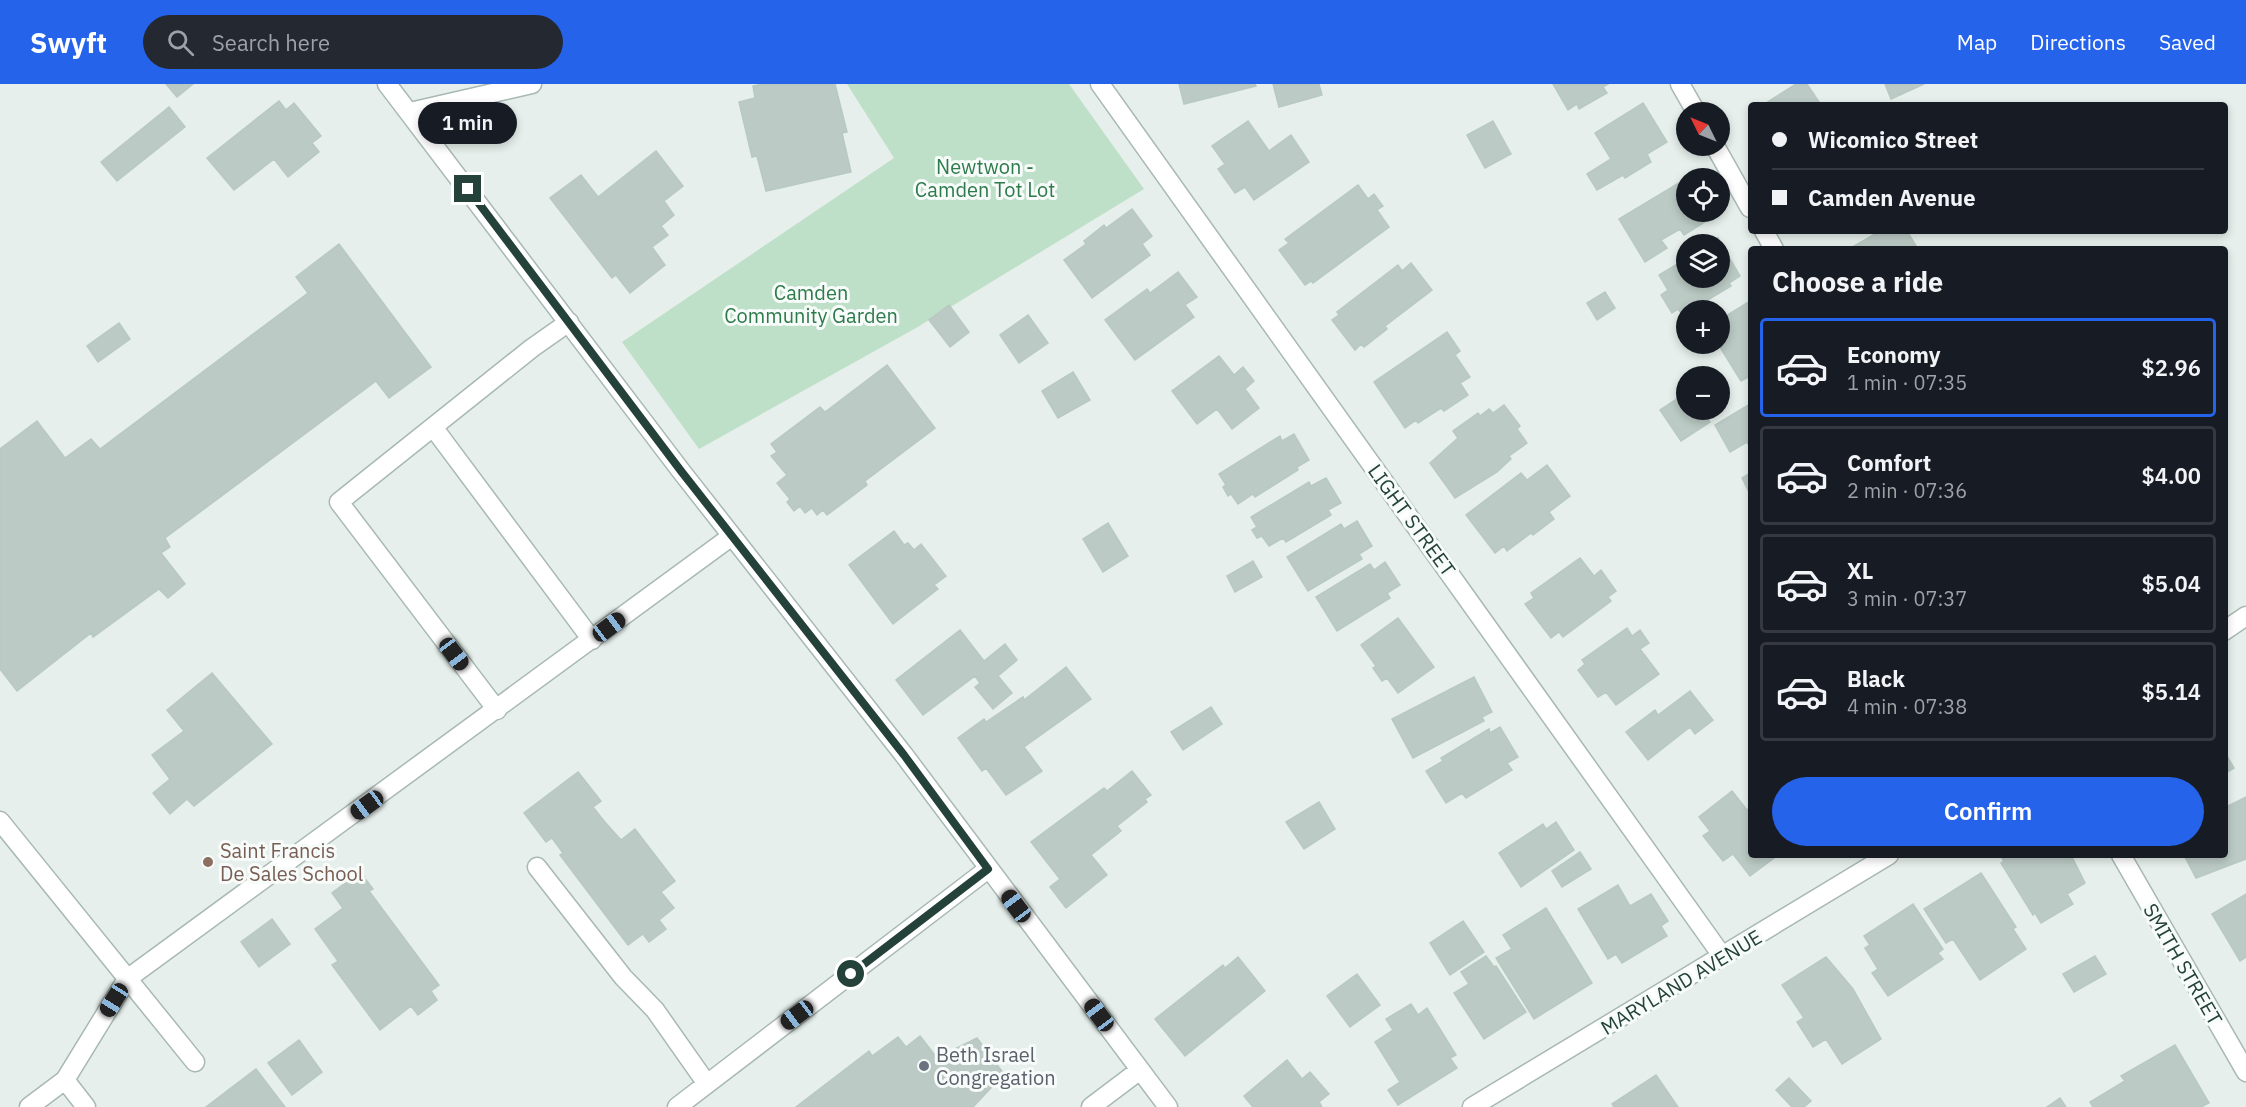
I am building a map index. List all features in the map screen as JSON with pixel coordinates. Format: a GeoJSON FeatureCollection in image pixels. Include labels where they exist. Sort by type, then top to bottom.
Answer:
{"type":"FeatureCollection","features":[{"type":"Feature","properties":{"kind":"street"},"geometry":{"type":"LineString","coordinates":[[387,84],[732,536],[904,755],[1168,1107]]}},
{"type":"Feature","properties":{"kind":"street"},"geometry":{"type":"LineString","coordinates":[[410,112],[532,84]]}},
{"type":"Feature","properties":{"kind":"street","name":"LIGHT STREET"},"geometry":{"type":"LineString","coordinates":[[1100,84],[1723,957]]}},
{"type":"Feature","properties":{"kind":"street"},"geometry":{"type":"LineString","coordinates":[[1680,84],[1690,102]]}},
{"type":"Feature","properties":{"kind":"street"},"geometry":{"type":"LineString","coordinates":[[1721,156],[1748,204]]}},
{"type":"Feature","properties":{"kind":"street"},"geometry":{"type":"LineString","coordinates":[[497,710],[339,502],[532,348],[569,322]]}},
{"type":"Feature","properties":{"kind":"street"},"geometry":{"type":"LineString","coordinates":[[434,427],[592,640]]}},
{"type":"Feature","properties":{"kind":"street"},"geometry":{"type":"LineString","coordinates":[[29,1107],[65,1080],[127,979],[732,536]]}},
{"type":"Feature","properties":{"kind":"street"},"geometry":{"type":"LineString","coordinates":[[2228,628],[2246,616]]}},
{"type":"Feature","properties":{"kind":"street"},"geometry":{"type":"LineString","coordinates":[[0,821],[195,1062]]}},
{"type":"Feature","properties":{"kind":"street","name":"MARYLAND AVENUE"},"geometry":{"type":"LineString","coordinates":[[1472,1107],[1883,858]]}},
{"type":"Feature","properties":{"kind":"street","name":"SMITH STREET"},"geometry":{"type":"LineString","coordinates":[[2123,858],[2246,1072]]}},
{"type":"Feature","properties":{"kind":"street"},"geometry":{"type":"LineString","coordinates":[[537,867],[623,977],[655,1010],[707,1084]]}},
{"type":"Feature","properties":{"kind":"street"},"geometry":{"type":"LineString","coordinates":[[677,1107],[988,869]]}},
{"type":"Feature","properties":{"kind":"street"},"geometry":{"type":"LineString","coordinates":[[1091,1107],[1140,1070]]}},
{"type":"Feature","properties":{"kind":"street"},"geometry":{"type":"LineString","coordinates":[[65,1080],[86,1107]]}},
{"type":"Feature","properties":{"kind":"green space"},"geometry":{"type":"Polygon","coordinates":[[[847,84],[1069,84],[1144,189],[916,328],[699,449],[622,342],[894,158],[847,84]]]}},
{"type":"Feature","properties":{"kind":"building"},"geometry":{"type":"Polygon","coordinates":[[[166,84],[193,84],[177,97],[166,84]]]}},
{"type":"Feature","properties":{"kind":"building"},"geometry":{"type":"Polygon","coordinates":[[[835,84],[847,132],[842,133],[851,172],[766,191],[757,156],[752,157],[739,102],[755,98],[753,86],[835,84]]]}},
{"type":"Feature","properties":{"kind":"building"},"geometry":{"type":"Polygon","coordinates":[[[1179,84],[1255,84],[1256,86],[1184,104],[1179,84]]]}},
{"type":"Feature","properties":{"kind":"building"},"geometry":{"type":"Polygon","coordinates":[[[1273,84],[1319,84],[1322,95],[1279,107],[1273,84]]]}},
{"type":"Feature","properties":{"kind":"building"},"geometry":{"type":"Polygon","coordinates":[[[1553,84],[1608,84],[1603,87],[1607,93],[1579,109],[1577,104],[1568,110],[1553,84]]]}},
{"type":"Feature","properties":{"kind":"building"},"geometry":{"type":"Polygon","coordinates":[[[1796,84],[1807,84],[1819,102],[1768,102],[1796,84]]]}},
{"type":"Feature","properties":{"kind":"building"},"geometry":{"type":"Polygon","coordinates":[[[1885,84],[1924,84],[1891,99],[1885,84]]]}},
{"type":"Feature","properties":{"kind":"building"},"geometry":{"type":"Polygon","coordinates":[[[279,101],[286,110],[294,103],[321,136],[312,143],[319,152],[288,177],[274,159],[234,190],[207,158],[279,101]]]}},
{"type":"Feature","properties":{"kind":"building"},"geometry":{"type":"Polygon","coordinates":[[[1643,103],[1667,142],[1647,154],[1651,162],[1625,178],[1623,175],[1597,190],[1587,174],[1611,159],[1595,133],[1643,103]]]}},
{"type":"Feature","properties":{"kind":"building"},"geometry":{"type":"Polygon","coordinates":[[[169,107],[185,127],[117,181],[101,162],[169,107]]]}},
{"type":"Feature","properties":{"kind":"building"},"geometry":{"type":"Polygon","coordinates":[[[1248,121],[1269,151],[1291,135],[1309,162],[1254,200],[1245,187],[1235,193],[1218,169],[1225,164],[1212,146],[1248,121]]]}},
{"type":"Feature","properties":{"kind":"building"},"geometry":{"type":"Polygon","coordinates":[[[1493,121],[1511,154],[1485,168],[1467,135],[1493,121]]]}},
{"type":"Feature","properties":{"kind":"building"},"geometry":{"type":"Polygon","coordinates":[[[656,151],[683,186],[664,201],[674,215],[661,226],[668,235],[652,247],[665,265],[630,293],[616,275],[612,278],[550,198],[581,175],[598,197],[656,151]]]}},
{"type":"Feature","properties":{"kind":"building"},"geometry":{"type":"Polygon","coordinates":[[[1358,185],[1368,199],[1374,194],[1383,206],[1377,210],[1389,227],[1313,283],[1311,281],[1305,285],[1279,250],[1289,243],[1285,239],[1358,185]]]}},
{"type":"Feature","properties":{"kind":"building"},"geometry":{"type":"Polygon","coordinates":[[[1676,185],[1676,222],[1705,222],[1686,234],[1680,229],[1661,240],[1667,248],[1645,262],[1619,219],[1676,185]]]}},
{"type":"Feature","properties":{"kind":"building"},"geometry":{"type":"Polygon","coordinates":[[[1132,209],[1152,236],[1142,244],[1150,255],[1092,298],[1064,260],[1086,244],[1084,241],[1104,225],[1106,228],[1132,209]]]}},
{"type":"Feature","properties":{"kind":"building"},"geometry":{"type":"Polygon","coordinates":[[[1875,234],[1909,234],[1916,246],[1854,246],[1875,234]]]}},
{"type":"Feature","properties":{"kind":"building"},"geometry":{"type":"Polygon","coordinates":[[[339,244],[431,367],[389,398],[376,381],[165,538],[170,547],[161,553],[185,584],[168,598],[159,589],[93,637],[91,633],[17,691],[0,669],[0,449],[37,421],[65,458],[91,439],[100,449],[308,293],[296,277],[339,244]]]}},
{"type":"Feature","properties":{"kind":"building"},"geometry":{"type":"Polygon","coordinates":[[[1730,259],[1740,276],[1730,282],[1730,259]]]}},
{"type":"Feature","properties":{"kind":"building"},"geometry":{"type":"Polygon","coordinates":[[[1411,263],[1432,290],[1385,326],[1387,329],[1364,347],[1361,344],[1355,350],[1332,320],[1339,315],[1337,312],[1398,265],[1402,271],[1411,263]]]}},
{"type":"Feature","properties":{"kind":"building"},"geometry":{"type":"Polygon","coordinates":[[[1676,265],[1676,288],[1728,288],[1708,300],[1676,300],[1676,310],[1672,313],[1661,295],[1668,290],[1659,275],[1676,265]]]}},
{"type":"Feature","properties":{"kind":"building"},"geometry":{"type":"Polygon","coordinates":[[[1178,272],[1197,297],[1185,305],[1194,317],[1135,360],[1105,320],[1147,289],[1150,293],[1178,272]]]}},
{"type":"Feature","properties":{"kind":"building"},"geometry":{"type":"Polygon","coordinates":[[[1605,292],[1615,308],[1597,320],[1587,303],[1605,292]]]}},
{"type":"Feature","properties":{"kind":"building"},"geometry":{"type":"Polygon","coordinates":[[[1748,302],[1748,377],[1741,381],[1724,354],[1730,354],[1730,313],[1748,302]]]}},
{"type":"Feature","properties":{"kind":"building"},"geometry":{"type":"Polygon","coordinates":[[[949,305],[969,332],[950,347],[929,320],[949,305]]]}},
{"type":"Feature","properties":{"kind":"building"},"geometry":{"type":"Polygon","coordinates":[[[1028,315],[1048,343],[1019,363],[1000,335],[1028,315]]]}},
{"type":"Feature","properties":{"kind":"building"},"geometry":{"type":"Polygon","coordinates":[[[119,323],[130,339],[98,362],[87,346],[119,323]]]}},
{"type":"Feature","properties":{"kind":"building"},"geometry":{"type":"Polygon","coordinates":[[[1447,332],[1460,351],[1455,355],[1470,377],[1460,383],[1468,395],[1444,411],[1441,408],[1418,423],[1416,420],[1405,428],[1374,382],[1447,332]]]}},
{"type":"Feature","properties":{"kind":"building"},"geometry":{"type":"Polygon","coordinates":[[[1219,356],[1234,375],[1243,367],[1254,381],[1245,389],[1259,408],[1232,429],[1217,409],[1197,424],[1172,391],[1219,356]]]}},
{"type":"Feature","properties":{"kind":"building"},"geometry":{"type":"Polygon","coordinates":[[[887,365],[935,428],[865,481],[867,485],[827,515],[823,510],[817,515],[812,508],[805,513],[800,506],[794,511],[787,502],[790,499],[777,483],[787,475],[771,456],[777,452],[771,444],[820,407],[825,412],[887,365]]]}},
{"type":"Feature","properties":{"kind":"building"},"geometry":{"type":"Polygon","coordinates":[[[1073,372],[1090,400],[1058,418],[1042,391],[1073,372]]]}},
{"type":"Feature","properties":{"kind":"building"},"geometry":{"type":"Polygon","coordinates":[[[1676,400],[1676,420],[1708,420],[1710,422],[1681,441],[1660,410],[1676,400]]]}},
{"type":"Feature","properties":{"kind":"building"},"geometry":{"type":"Polygon","coordinates":[[[1504,405],[1520,426],[1517,429],[1527,443],[1509,456],[1511,459],[1497,472],[1455,498],[1430,463],[1458,438],[1453,431],[1478,413],[1480,416],[1489,409],[1493,413],[1504,405]]]}},
{"type":"Feature","properties":{"kind":"building"},"geometry":{"type":"Polygon","coordinates":[[[1748,405],[1748,444],[1747,442],[1730,452],[1715,425],[1723,420],[1730,420],[1730,416],[1748,405]]]}},
{"type":"Feature","properties":{"kind":"building"},"geometry":{"type":"Polygon","coordinates":[[[1294,434],[1309,460],[1297,467],[1298,470],[1255,497],[1253,494],[1238,504],[1231,494],[1228,496],[1223,487],[1226,485],[1219,474],[1280,436],[1282,441],[1294,434]]]}},
{"type":"Feature","properties":{"kind":"building"},"geometry":{"type":"Polygon","coordinates":[[[1547,465],[1570,496],[1549,512],[1554,519],[1533,535],[1531,533],[1507,551],[1504,546],[1495,553],[1466,515],[1521,473],[1527,480],[1547,465]]]}},
{"type":"Feature","properties":{"kind":"building"},"geometry":{"type":"Polygon","coordinates":[[[1748,474],[1748,490],[1742,478],[1748,474]]]}},
{"type":"Feature","properties":{"kind":"building"},"geometry":{"type":"Polygon","coordinates":[[[1326,478],[1341,503],[1328,510],[1331,515],[1286,542],[1283,538],[1269,546],[1262,536],[1257,538],[1252,530],[1257,527],[1251,517],[1309,482],[1311,486],[1326,478]]]}},
{"type":"Feature","properties":{"kind":"building"},"geometry":{"type":"Polygon","coordinates":[[[1357,521],[1372,546],[1359,554],[1362,559],[1308,591],[1287,557],[1341,524],[1344,529],[1357,521]]]}},
{"type":"Feature","properties":{"kind":"building"},"geometry":{"type":"Polygon","coordinates":[[[1108,523],[1128,556],[1103,572],[1083,539],[1108,523]]]}},
{"type":"Feature","properties":{"kind":"building"},"geometry":{"type":"Polygon","coordinates":[[[894,531],[904,545],[908,543],[914,550],[921,544],[946,576],[934,585],[938,589],[893,624],[849,565],[894,531]]]}},
{"type":"Feature","properties":{"kind":"building"},"geometry":{"type":"Polygon","coordinates":[[[1580,558],[1594,576],[1601,570],[1616,591],[1608,597],[1611,601],[1563,637],[1559,632],[1551,638],[1525,604],[1534,598],[1531,593],[1580,558]]]}},
{"type":"Feature","properties":{"kind":"building"},"geometry":{"type":"Polygon","coordinates":[[[1253,561],[1262,577],[1235,592],[1227,576],[1253,561]]]}},
{"type":"Feature","properties":{"kind":"building"},"geometry":{"type":"Polygon","coordinates":[[[1385,562],[1400,585],[1387,593],[1390,598],[1337,631],[1316,597],[1370,564],[1374,570],[1385,562]]]}},
{"type":"Feature","properties":{"kind":"building"},"geometry":{"type":"Polygon","coordinates":[[[1398,618],[1434,667],[1398,693],[1387,678],[1382,681],[1373,668],[1376,666],[1361,645],[1398,618]]]}},
{"type":"Feature","properties":{"kind":"building"},"geometry":{"type":"Polygon","coordinates":[[[1627,628],[1632,636],[1640,630],[1649,643],[1640,649],[1659,674],[1616,705],[1606,692],[1598,697],[1578,670],[1585,664],[1582,660],[1627,628]]]}},
{"type":"Feature","properties":{"kind":"building"},"geometry":{"type":"Polygon","coordinates":[[[960,630],[984,661],[1005,644],[1017,660],[998,676],[1012,693],[993,709],[975,687],[980,683],[975,676],[923,715],[896,680],[960,630]]]}},
{"type":"Feature","properties":{"kind":"building"},"geometry":{"type":"Polygon","coordinates":[[[1066,667],[1091,699],[1024,747],[1042,771],[1006,795],[986,768],[982,771],[958,738],[984,719],[986,722],[1023,697],[1024,700],[1066,667]]]}},
{"type":"Feature","properties":{"kind":"building"},"geometry":{"type":"Polygon","coordinates":[[[212,673],[272,744],[194,806],[187,799],[170,814],[153,793],[170,779],[152,755],[184,731],[167,710],[212,673]]]}},
{"type":"Feature","properties":{"kind":"building"},"geometry":{"type":"Polygon","coordinates":[[[1474,677],[1492,712],[1482,717],[1484,721],[1413,758],[1392,719],[1474,677]]]}},
{"type":"Feature","properties":{"kind":"building"},"geometry":{"type":"Polygon","coordinates":[[[1690,691],[1713,720],[1695,734],[1690,727],[1648,760],[1626,732],[1655,710],[1658,715],[1690,691]]]}},
{"type":"Feature","properties":{"kind":"building"},"geometry":{"type":"Polygon","coordinates":[[[1211,707],[1222,724],[1183,750],[1171,732],[1211,707]]]}},
{"type":"Feature","properties":{"kind":"building"},"geometry":{"type":"Polygon","coordinates":[[[1500,727],[1518,757],[1507,763],[1512,770],[1466,798],[1462,793],[1446,803],[1426,771],[1443,761],[1441,758],[1489,729],[1490,733],[1500,727]]]}},
{"type":"Feature","properties":{"kind":"building"},"geometry":{"type":"Polygon","coordinates":[[[2228,758],[2234,768],[2228,772],[2228,758]]]}},
{"type":"Feature","properties":{"kind":"building"},"geometry":{"type":"Polygon","coordinates":[[[1132,771],[1151,795],[1145,799],[1147,802],[1117,826],[1121,831],[1091,855],[1107,875],[1066,908],[1050,887],[1060,879],[1031,842],[1104,788],[1107,791],[1132,771]]]}},
{"type":"Feature","properties":{"kind":"building"},"geometry":{"type":"Polygon","coordinates":[[[578,772],[601,801],[593,807],[604,821],[621,840],[635,829],[675,881],[661,892],[674,908],[659,920],[666,929],[649,942],[643,934],[628,945],[560,855],[563,853],[552,838],[546,842],[524,813],[578,772]]]}},
{"type":"Feature","properties":{"kind":"building"},"geometry":{"type":"Polygon","coordinates":[[[1732,791],[1748,809],[1748,858],[1774,858],[1750,876],[1733,854],[1723,861],[1703,836],[1710,831],[1699,817],[1732,791]]]}},
{"type":"Feature","properties":{"kind":"building"},"geometry":{"type":"Polygon","coordinates":[[[2246,797],[2246,859],[2196,878],[2186,858],[2228,858],[2228,806],[2246,797]]]}},
{"type":"Feature","properties":{"kind":"building"},"geometry":{"type":"Polygon","coordinates":[[[1319,802],[1335,829],[1304,849],[1286,822],[1319,802]]]}},
{"type":"Feature","properties":{"kind":"building"},"geometry":{"type":"Polygon","coordinates":[[[1556,822],[1574,850],[1521,887],[1499,853],[1543,824],[1546,829],[1556,822]]]}},
{"type":"Feature","properties":{"kind":"building"},"geometry":{"type":"Polygon","coordinates":[[[1580,852],[1591,869],[1562,887],[1552,871],[1580,852]]]}},
{"type":"Feature","properties":{"kind":"building"},"geometry":{"type":"Polygon","coordinates":[[[2002,858],[2072,858],[2085,883],[2067,894],[2073,904],[2041,923],[2035,913],[2033,915],[2001,863],[2004,861],[2002,858]]]}},
{"type":"Feature","properties":{"kind":"building"},"geometry":{"type":"Polygon","coordinates":[[[360,872],[373,889],[369,891],[439,985],[431,991],[437,1000],[418,1015],[411,1006],[380,1030],[332,965],[338,961],[315,929],[343,908],[332,893],[360,872]]]}},
{"type":"Feature","properties":{"kind":"building"},"geometry":{"type":"Polygon","coordinates":[[[1981,873],[2016,927],[2013,929],[2026,949],[1980,980],[1953,939],[1946,943],[1924,909],[1981,873]]]}},
{"type":"Feature","properties":{"kind":"building"},"geometry":{"type":"Polygon","coordinates":[[[1618,885],[1630,906],[1651,894],[1668,921],[1661,926],[1667,936],[1622,963],[1616,954],[1608,959],[1578,909],[1618,885]]]}},
{"type":"Feature","properties":{"kind":"building"},"geometry":{"type":"Polygon","coordinates":[[[2246,894],[2246,957],[2240,961],[2212,914],[2246,894]]]}},
{"type":"Feature","properties":{"kind":"building"},"geometry":{"type":"Polygon","coordinates":[[[1913,904],[1943,949],[1938,953],[1943,959],[1888,996],[1872,973],[1878,969],[1865,948],[1870,945],[1864,936],[1913,904]]]}},
{"type":"Feature","properties":{"kind":"building"},"geometry":{"type":"Polygon","coordinates":[[[1546,908],[1592,983],[1534,1019],[1496,958],[1512,949],[1503,935],[1546,908]]]}},
{"type":"Feature","properties":{"kind":"building"},"geometry":{"type":"Polygon","coordinates":[[[272,919],[290,944],[259,967],[241,942],[272,919]]]}},
{"type":"Feature","properties":{"kind":"building"},"geometry":{"type":"Polygon","coordinates":[[[1463,921],[1484,952],[1450,975],[1430,943],[1463,921]]]}},
{"type":"Feature","properties":{"kind":"building"},"geometry":{"type":"Polygon","coordinates":[[[1486,956],[1494,967],[1496,966],[1526,1012],[1484,1039],[1454,993],[1469,984],[1461,972],[1486,956]]]}},
{"type":"Feature","properties":{"kind":"building"},"geometry":{"type":"Polygon","coordinates":[[[2095,956],[2106,974],[2074,992],[2063,974],[2095,956]]]}},
{"type":"Feature","properties":{"kind":"building"},"geometry":{"type":"Polygon","coordinates":[[[1238,957],[1265,991],[1185,1056],[1155,1019],[1223,965],[1225,968],[1238,957]]]}},
{"type":"Feature","properties":{"kind":"building"},"geometry":{"type":"Polygon","coordinates":[[[1826,957],[1853,989],[1881,1039],[1842,1064],[1826,1039],[1813,1047],[1797,1022],[1804,1018],[1782,985],[1826,957]]]}},
{"type":"Feature","properties":{"kind":"building"},"geometry":{"type":"Polygon","coordinates":[[[1357,974],[1380,1005],[1350,1027],[1327,996],[1357,974]]]}},
{"type":"Feature","properties":{"kind":"building"},"geometry":{"type":"Polygon","coordinates":[[[1411,1004],[1418,1015],[1427,1008],[1456,1055],[1450,1058],[1457,1068],[1398,1105],[1388,1090],[1400,1082],[1375,1042],[1393,1030],[1386,1019],[1411,1004]]]}},
{"type":"Feature","properties":{"kind":"building","name":"Beth Israel Congregation"},"geometry":{"type":"Polygon","coordinates":[[[920,1036],[937,1058],[977,1038],[1004,1074],[973,1107],[796,1107],[869,1051],[872,1056],[898,1037],[906,1047],[920,1036]]]}},
{"type":"Feature","properties":{"kind":"building"},"geometry":{"type":"Polygon","coordinates":[[[299,1040],[322,1072],[292,1095],[268,1063],[299,1040]]]}},
{"type":"Feature","properties":{"kind":"building"},"geometry":{"type":"Polygon","coordinates":[[[2175,1045],[2209,1103],[2201,1107],[2093,1107],[2090,1102],[2125,1081],[2121,1076],[2175,1045]]]}},
{"type":"Feature","properties":{"kind":"building"},"geometry":{"type":"Polygon","coordinates":[[[1287,1060],[1302,1079],[1310,1072],[1329,1094],[1319,1102],[1322,1107],[1253,1107],[1244,1096],[1287,1060]]]}},
{"type":"Feature","properties":{"kind":"building"},"geometry":{"type":"Polygon","coordinates":[[[256,1069],[285,1107],[206,1107],[256,1069]]]}},
{"type":"Feature","properties":{"kind":"building"},"geometry":{"type":"Polygon","coordinates":[[[1656,1075],[1678,1107],[1614,1107],[1612,1104],[1656,1075]]]}},
{"type":"Feature","properties":{"kind":"building"},"geometry":{"type":"Polygon","coordinates":[[[1789,1078],[1811,1101],[1804,1107],[1792,1107],[1776,1090],[1789,1078]]]}},
{"type":"Feature","properties":{"kind":"building"},"geometry":{"type":"Polygon","coordinates":[[[2060,1098],[2066,1107],[2047,1107],[2060,1098]]]}},
{"type":"Feature","properties":{"kind":"place","name":"Saint Francis De Sales School"},"geometry":{"type":"Point","coordinates":[208,862]}},
{"type":"Feature","properties":{"kind":"place","name":"Beth Israel Congregation"},"geometry":{"type":"Point","coordinates":[924,1066]}},
{"type":"Feature","properties":{"kind":"route"},"geometry":{"type":"LineString","coordinates":[[468,189],[681,471],[904,755],[988,869],[851,974]]}},
{"type":"Feature","properties":{"kind":"park label","name":"Newtwon - Camden Tot Lot"},"geometry":{"type":"Point","coordinates":[985,178]}},
{"type":"Feature","properties":{"kind":"park label","name":"Camden Community Garden"},"geometry":{"type":"Point","coordinates":[811,304]}}]}
